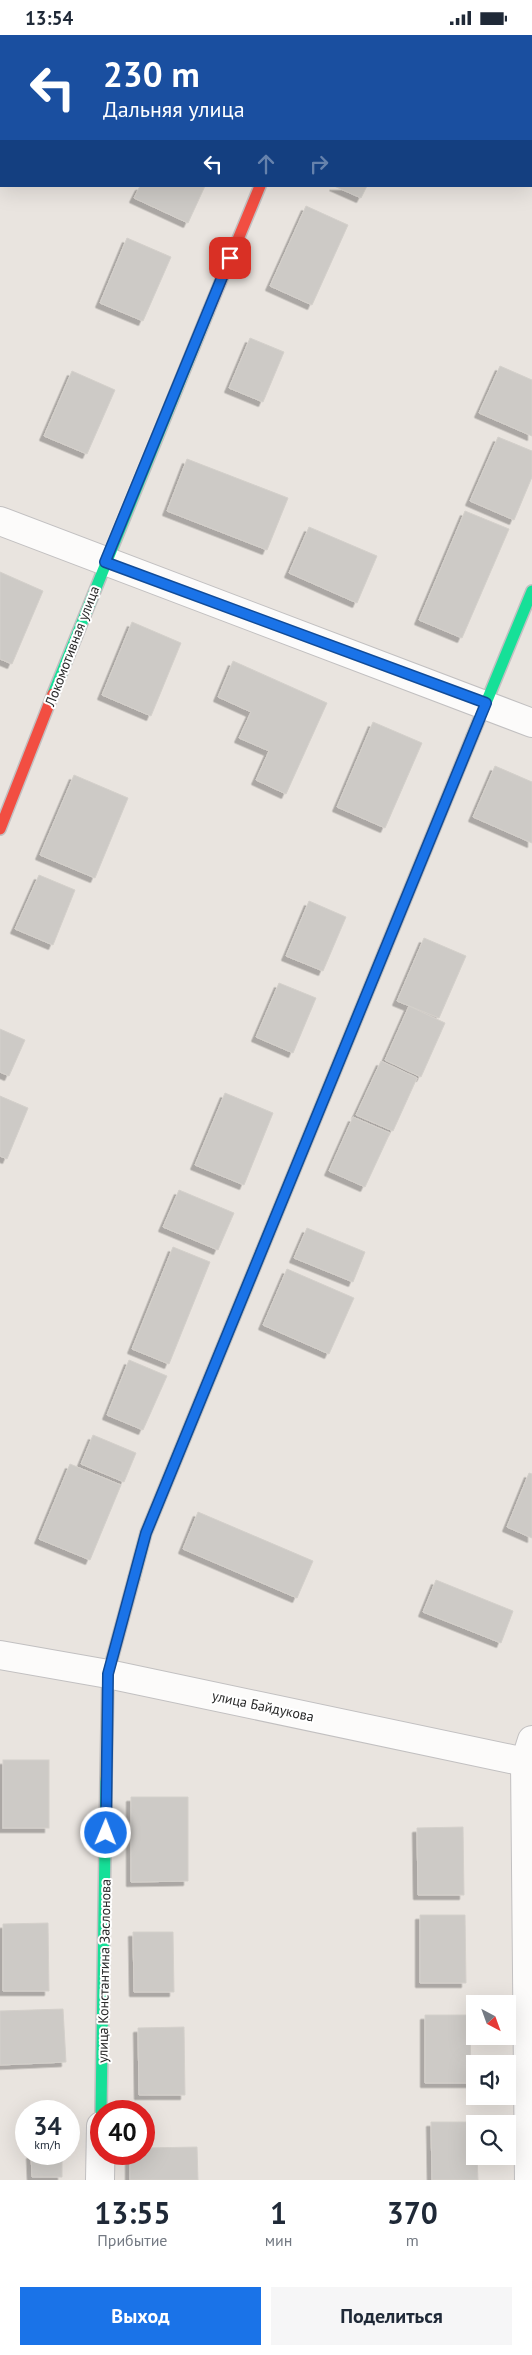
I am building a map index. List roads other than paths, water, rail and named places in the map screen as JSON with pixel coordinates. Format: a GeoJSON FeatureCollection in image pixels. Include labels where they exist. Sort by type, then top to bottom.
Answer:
{"type":"FeatureCollection","features":[{"type":"Feature","properties":{"kind":"street","name":"Локомотивная улица"},"geometry":{"type":"LineString","coordinates":[[0,829],[105,562],[260,187]]}},
{"type":"Feature","properties":{"kind":"street"},"geometry":{"type":"LineString","coordinates":[[0,521],[105,562],[486,703],[532,723]]}},
{"type":"Feature","properties":{"kind":"street","name":"улица Константина Заслонова"},"geometry":{"type":"LineString","coordinates":[[102,2100],[108,1674],[146,1533],[532,591]]}},
{"type":"Feature","properties":{"kind":"street","name":"улица Байдукова"},"geometry":{"type":"LineString","coordinates":[[0,1655],[529,1751]]}},
{"type":"Feature","properties":{"kind":"street"},"geometry":{"type":"LineString","coordinates":[[528,2180],[529,1751]]}},
{"type":"Feature","properties":{"kind":"street"},"geometry":{"type":"LineString","coordinates":[[100,2165],[100,2180]]}}]}
